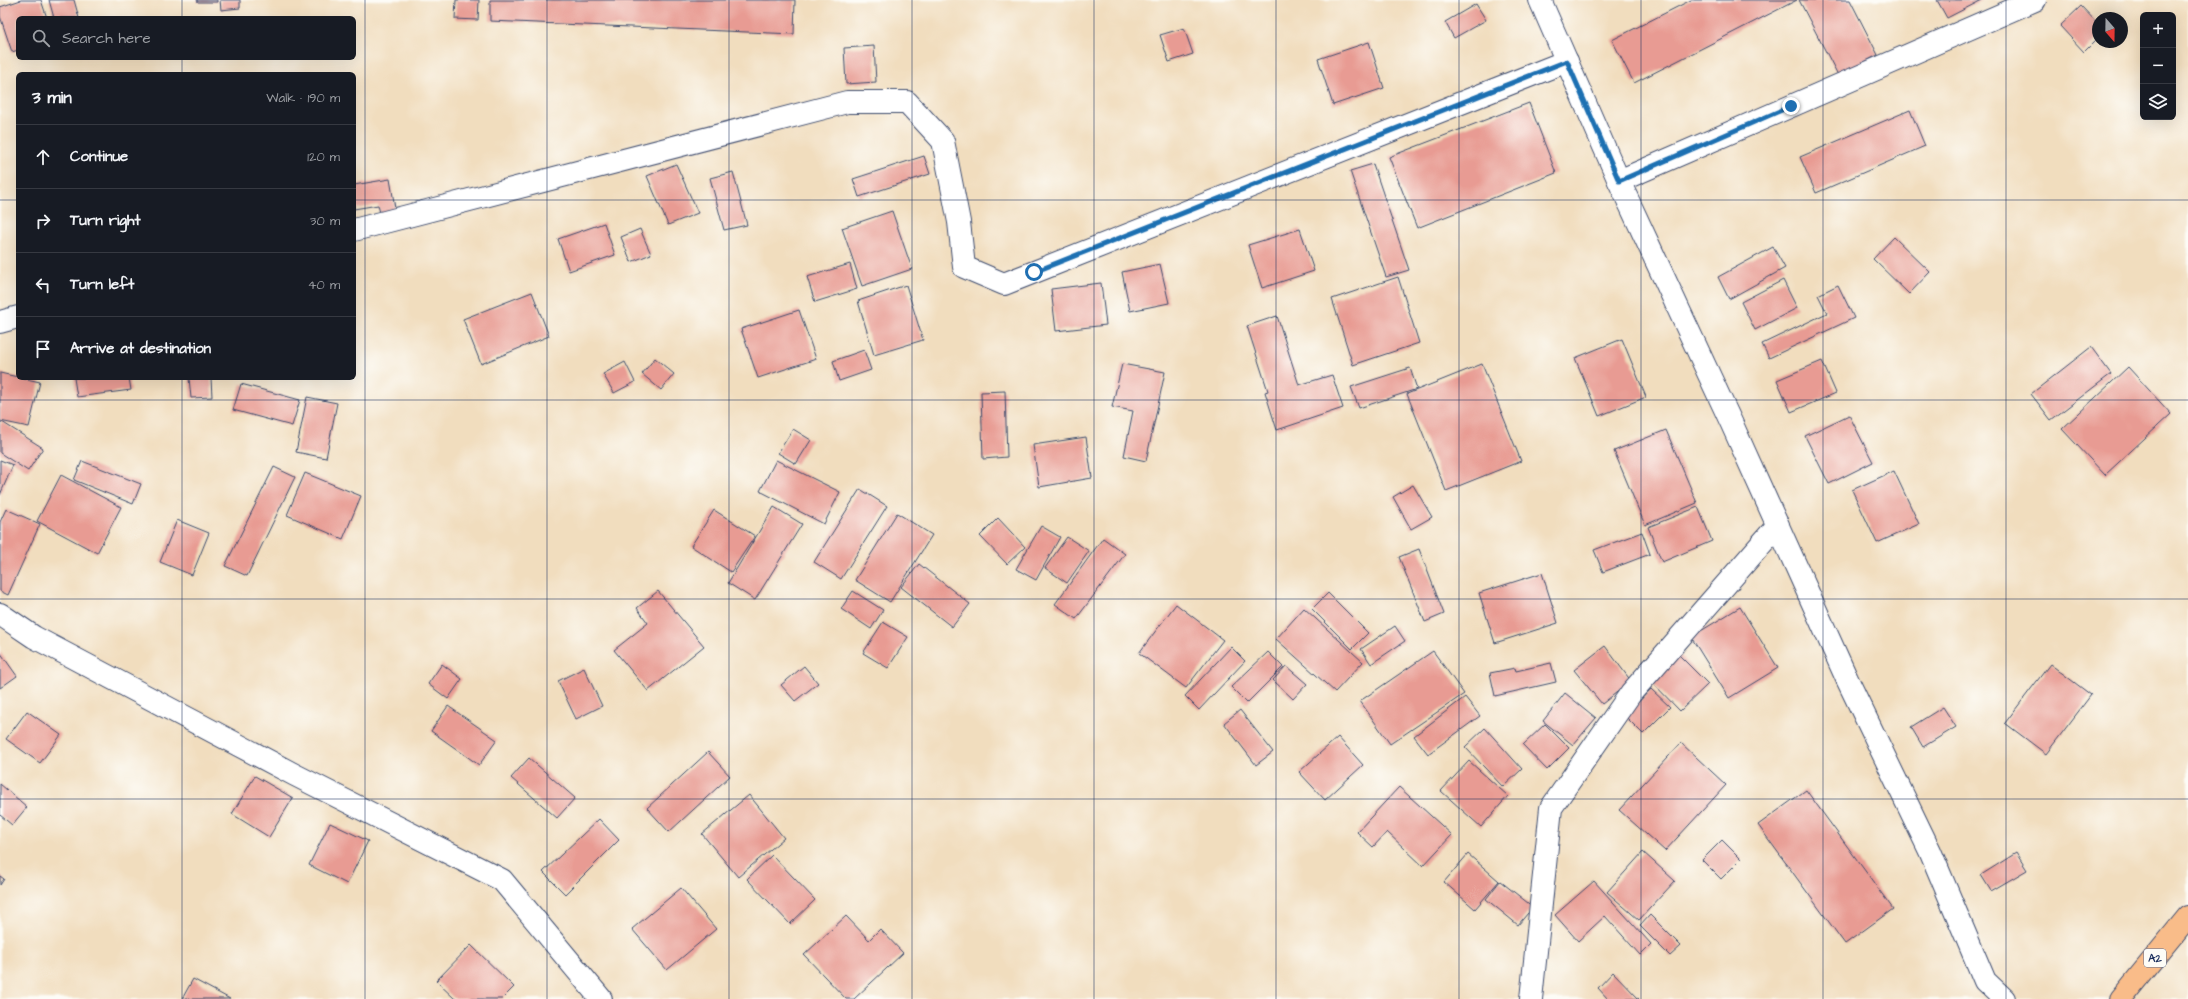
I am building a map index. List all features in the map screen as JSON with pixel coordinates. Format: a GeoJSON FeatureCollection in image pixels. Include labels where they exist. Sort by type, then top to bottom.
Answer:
{"type":"FeatureCollection","features":[{"type":"Feature","properties":{"kind":"main road","name":"A2"},"geometry":{"type":"LineString","coordinates":[[2121,999],[2188,917]]}},
{"type":"Feature","properties":{"kind":"street"},"geometry":{"type":"LineString","coordinates":[[1540,0],[1619,181],[1778,525],[1847,679],[1930,851],[1985,981],[2004,999]]}},
{"type":"Feature","properties":{"kind":"street"},"geometry":{"type":"LineString","coordinates":[[1619,181],[2035,0]]}},
{"type":"Feature","properties":{"kind":"street"},"geometry":{"type":"LineString","coordinates":[[356,229],[847,102],[907,102],[944,141],[959,222],[964,266],[1004,284],[1567,61]]}},
{"type":"Feature","properties":{"kind":"street"},"geometry":{"type":"LineString","coordinates":[[0,322],[16,318]]}},
{"type":"Feature","properties":{"kind":"street"},"geometry":{"type":"LineString","coordinates":[[1531,999],[1551,808],[1631,693],[1778,525]]}},
{"type":"Feature","properties":{"kind":"street"},"geometry":{"type":"LineString","coordinates":[[0,614],[34,637],[295,775],[502,880],[601,999]]}},
{"type":"Feature","properties":{"kind":"building"},"geometry":{"type":"Polygon","coordinates":[[[21,0],[41,0],[46,16],[16,16],[16,51],[12,52],[0,16],[0,7],[21,0]]]}},
{"type":"Feature","properties":{"kind":"building"},"geometry":{"type":"Polygon","coordinates":[[[49,0],[74,0],[78,16],[53,16],[49,0]]]}},
{"type":"Feature","properties":{"kind":"building"},"geometry":{"type":"Polygon","coordinates":[[[197,0],[217,0],[217,2],[198,2],[197,0]]]}},
{"type":"Feature","properties":{"kind":"building"},"geometry":{"type":"Polygon","coordinates":[[[220,0],[240,0],[240,8],[221,10],[220,0]]]}},
{"type":"Feature","properties":{"kind":"building"},"geometry":{"type":"Polygon","coordinates":[[[456,0],[479,0],[478,20],[455,19],[456,0]]]}},
{"type":"Feature","properties":{"kind":"building"},"geometry":{"type":"Polygon","coordinates":[[[490,0],[795,0],[794,34],[490,21],[490,0]]]}},
{"type":"Feature","properties":{"kind":"building"},"geometry":{"type":"Polygon","coordinates":[[[1691,0],[1797,0],[1634,83],[1612,40],[1691,0]]]}},
{"type":"Feature","properties":{"kind":"building"},"geometry":{"type":"Polygon","coordinates":[[[1799,0],[1850,0],[1878,55],[1838,75],[1799,0]]]}},
{"type":"Feature","properties":{"kind":"building"},"geometry":{"type":"Polygon","coordinates":[[[1937,0],[1982,0],[1947,18],[1937,0]]]}},
{"type":"Feature","properties":{"kind":"building"},"geometry":{"type":"Polygon","coordinates":[[[1476,4],[1486,20],[1454,38],[1445,22],[1476,4]]]}},
{"type":"Feature","properties":{"kind":"building"},"geometry":{"type":"Polygon","coordinates":[[[2081,6],[2092,18],[2092,44],[2084,52],[2060,26],[2081,6]]]}},
{"type":"Feature","properties":{"kind":"building"},"geometry":{"type":"Polygon","coordinates":[[[1184,28],[1193,54],[1169,62],[1160,35],[1184,28]]]}},
{"type":"Feature","properties":{"kind":"building"},"geometry":{"type":"Polygon","coordinates":[[[1369,42],[1384,88],[1333,105],[1318,59],[1369,42]]]}},
{"type":"Feature","properties":{"kind":"building"},"geometry":{"type":"Polygon","coordinates":[[[874,46],[876,82],[846,84],[844,48],[874,46]]]}},
{"type":"Feature","properties":{"kind":"building"},"geometry":{"type":"Polygon","coordinates":[[[1529,103],[1556,173],[1417,228],[1389,157],[1529,103]]]}},
{"type":"Feature","properties":{"kind":"building"},"geometry":{"type":"Polygon","coordinates":[[[1910,110],[1925,146],[1816,193],[1800,157],[1910,110]]]}},
{"type":"Feature","properties":{"kind":"building"},"geometry":{"type":"Polygon","coordinates":[[[924,156],[930,174],[859,197],[853,179],[924,156]]]}},
{"type":"Feature","properties":{"kind":"building"},"geometry":{"type":"Polygon","coordinates":[[[676,164],[698,213],[668,225],[647,176],[676,164]]]}},
{"type":"Feature","properties":{"kind":"building"},"geometry":{"type":"Polygon","coordinates":[[[1373,164],[1409,270],[1386,277],[1350,171],[1373,164]]]}},
{"type":"Feature","properties":{"kind":"building"},"geometry":{"type":"Polygon","coordinates":[[[733,172],[747,225],[724,230],[710,178],[733,172]]]}},
{"type":"Feature","properties":{"kind":"building"},"geometry":{"type":"Polygon","coordinates":[[[390,179],[396,214],[381,217],[378,205],[356,209],[356,185],[390,179]]]}},
{"type":"Feature","properties":{"kind":"building"},"geometry":{"type":"Polygon","coordinates":[[[892,211],[912,269],[862,286],[842,228],[892,211]]]}},
{"type":"Feature","properties":{"kind":"building"},"geometry":{"type":"Polygon","coordinates":[[[604,223],[615,255],[569,271],[558,239],[604,223]]]}},
{"type":"Feature","properties":{"kind":"building"},"geometry":{"type":"Polygon","coordinates":[[[640,229],[651,254],[631,262],[621,237],[640,229]]]}},
{"type":"Feature","properties":{"kind":"building"},"geometry":{"type":"Polygon","coordinates":[[[1300,229],[1314,271],[1262,288],[1248,245],[1300,229]]]}},
{"type":"Feature","properties":{"kind":"building"},"geometry":{"type":"Polygon","coordinates":[[[1894,237],[1930,272],[1909,294],[1873,259],[1894,237]]]}},
{"type":"Feature","properties":{"kind":"building"},"geometry":{"type":"Polygon","coordinates":[[[1773,247],[1785,268],[1729,299],[1718,277],[1773,247]]]}},
{"type":"Feature","properties":{"kind":"building"},"geometry":{"type":"Polygon","coordinates":[[[850,264],[857,289],[815,302],[807,277],[850,264]]]}},
{"type":"Feature","properties":{"kind":"building"},"geometry":{"type":"Polygon","coordinates":[[[1160,264],[1169,303],[1130,311],[1122,272],[1160,264]]]}},
{"type":"Feature","properties":{"kind":"building"},"geometry":{"type":"Polygon","coordinates":[[[1398,277],[1419,343],[1353,365],[1332,299],[1398,277]]]}},
{"type":"Feature","properties":{"kind":"building"},"geometry":{"type":"Polygon","coordinates":[[[1783,280],[1797,308],[1755,330],[1741,302],[1783,280]]]}},
{"type":"Feature","properties":{"kind":"building"},"geometry":{"type":"Polygon","coordinates":[[[1101,283],[1106,325],[1056,331],[1051,289],[1101,283]]]}},
{"type":"Feature","properties":{"kind":"building"},"geometry":{"type":"Polygon","coordinates":[[[906,285],[923,340],[874,355],[858,301],[906,285]]]}},
{"type":"Feature","properties":{"kind":"building"},"geometry":{"type":"Polygon","coordinates":[[[1838,285],[1854,318],[1769,358],[1762,344],[1827,313],[1818,295],[1838,285]]]}},
{"type":"Feature","properties":{"kind":"building"},"geometry":{"type":"Polygon","coordinates":[[[532,292],[549,336],[481,364],[463,319],[532,292]]]}},
{"type":"Feature","properties":{"kind":"building"},"geometry":{"type":"Polygon","coordinates":[[[799,310],[816,359],[758,378],[741,329],[799,310]]]}},
{"type":"Feature","properties":{"kind":"building"},"geometry":{"type":"Polygon","coordinates":[[[1277,316],[1299,385],[1332,375],[1343,408],[1277,430],[1265,392],[1268,391],[1247,326],[1277,316]]]}},
{"type":"Feature","properties":{"kind":"building"},"geometry":{"type":"Polygon","coordinates":[[[1622,339],[1646,397],[1599,416],[1575,358],[1622,339]]]}},
{"type":"Feature","properties":{"kind":"building"},"geometry":{"type":"Polygon","coordinates":[[[2091,347],[2111,374],[2051,420],[2031,394],[2091,347]]]}},
{"type":"Feature","properties":{"kind":"building"},"geometry":{"type":"Polygon","coordinates":[[[864,350],[871,370],[839,381],[833,361],[864,350]]]}},
{"type":"Feature","properties":{"kind":"building"},"geometry":{"type":"Polygon","coordinates":[[[655,358],[674,374],[661,390],[642,374],[655,358]]]}},
{"type":"Feature","properties":{"kind":"building"},"geometry":{"type":"Polygon","coordinates":[[[1822,361],[1836,393],[1791,412],[1777,380],[1822,361]]]}},
{"type":"Feature","properties":{"kind":"building"},"geometry":{"type":"Polygon","coordinates":[[[625,362],[635,382],[614,393],[603,374],[625,362]]]}},
{"type":"Feature","properties":{"kind":"building"},"geometry":{"type":"Polygon","coordinates":[[[1122,364],[1165,372],[1146,461],[1124,456],[1133,411],[1112,407],[1122,364]]]}},
{"type":"Feature","properties":{"kind":"building"},"geometry":{"type":"Polygon","coordinates":[[[1482,364],[1521,461],[1446,491],[1407,394],[1482,364]]]}},
{"type":"Feature","properties":{"kind":"building"},"geometry":{"type":"Polygon","coordinates":[[[2128,367],[2171,414],[2105,475],[2062,429],[2128,367]]]}},
{"type":"Feature","properties":{"kind":"building"},"geometry":{"type":"Polygon","coordinates":[[[1410,368],[1417,389],[1359,408],[1351,387],[1410,368]]]}},
{"type":"Feature","properties":{"kind":"building"},"geometry":{"type":"Polygon","coordinates":[[[0,373],[16,377],[16,380],[31,380],[40,382],[29,427],[0,421],[0,373]]]}},
{"type":"Feature","properties":{"kind":"building"},"geometry":{"type":"Polygon","coordinates":[[[74,380],[129,380],[131,390],[77,397],[74,380]]]}},
{"type":"Feature","properties":{"kind":"building"},"geometry":{"type":"Polygon","coordinates":[[[189,380],[211,380],[212,397],[191,398],[189,380]]]}},
{"type":"Feature","properties":{"kind":"building"},"geometry":{"type":"Polygon","coordinates":[[[241,384],[300,400],[292,426],[233,410],[241,384]]]}},
{"type":"Feature","properties":{"kind":"building"},"geometry":{"type":"Polygon","coordinates":[[[1005,391],[1007,457],[983,459],[981,392],[1005,391]]]}},
{"type":"Feature","properties":{"kind":"building"},"geometry":{"type":"Polygon","coordinates":[[[307,397],[337,403],[326,458],[296,452],[307,397]]]}},
{"type":"Feature","properties":{"kind":"building"},"geometry":{"type":"Polygon","coordinates":[[[1849,415],[1873,462],[1829,484],[1805,436],[1849,415]]]}},
{"type":"Feature","properties":{"kind":"building"},"geometry":{"type":"Polygon","coordinates":[[[2,422],[43,448],[28,471],[0,453],[0,425],[2,422]]]}},
{"type":"Feature","properties":{"kind":"building"},"geometry":{"type":"Polygon","coordinates":[[[793,429],[811,440],[796,464],[778,453],[793,429]]]}},
{"type":"Feature","properties":{"kind":"building"},"geometry":{"type":"Polygon","coordinates":[[[1666,430],[1697,503],[1645,525],[1614,451],[1666,430]]]}},
{"type":"Feature","properties":{"kind":"building"},"geometry":{"type":"Polygon","coordinates":[[[1086,437],[1092,478],[1039,487],[1033,445],[1086,437]]]}},
{"type":"Feature","properties":{"kind":"building"},"geometry":{"type":"Polygon","coordinates":[[[0,460],[13,465],[0,495],[0,460]]]}},
{"type":"Feature","properties":{"kind":"building"},"geometry":{"type":"Polygon","coordinates":[[[776,460],[840,492],[824,524],[760,491],[776,460]]]}},
{"type":"Feature","properties":{"kind":"building"},"geometry":{"type":"Polygon","coordinates":[[[82,461],[141,484],[133,504],[74,480],[82,461]]]}},
{"type":"Feature","properties":{"kind":"building"},"geometry":{"type":"Polygon","coordinates":[[[274,467],[295,477],[247,576],[225,566],[274,467]]]}},
{"type":"Feature","properties":{"kind":"building"},"geometry":{"type":"Polygon","coordinates":[[[1894,471],[1919,524],[1877,543],[1852,490],[1894,471]]]}},
{"type":"Feature","properties":{"kind":"building"},"geometry":{"type":"Polygon","coordinates":[[[305,473],[361,496],[343,539],[287,515],[305,473]]]}},
{"type":"Feature","properties":{"kind":"building"},"geometry":{"type":"Polygon","coordinates":[[[61,475],[121,507],[97,553],[37,521],[61,475]]]}},
{"type":"Feature","properties":{"kind":"building"},"geometry":{"type":"Polygon","coordinates":[[[1413,485],[1432,517],[1411,529],[1393,497],[1413,485]]]}},
{"type":"Feature","properties":{"kind":"building"},"geometry":{"type":"Polygon","coordinates":[[[860,489],[887,506],[841,579],[814,562],[860,489]]]}},
{"type":"Feature","properties":{"kind":"building"},"geometry":{"type":"Polygon","coordinates":[[[774,507],[802,524],[755,600],[728,583],[774,507]]]}},
{"type":"Feature","properties":{"kind":"building"},"geometry":{"type":"Polygon","coordinates":[[[1698,507],[1712,541],[1662,562],[1648,527],[1698,507]]]}},
{"type":"Feature","properties":{"kind":"building"},"geometry":{"type":"Polygon","coordinates":[[[6,509],[40,524],[8,595],[0,591],[0,522],[6,509]]]}},
{"type":"Feature","properties":{"kind":"building"},"geometry":{"type":"Polygon","coordinates":[[[714,510],[755,536],[731,572],[691,546],[714,510]]]}},
{"type":"Feature","properties":{"kind":"building"},"geometry":{"type":"Polygon","coordinates":[[[897,513],[932,535],[890,602],[855,580],[897,513]]]}},
{"type":"Feature","properties":{"kind":"building"},"geometry":{"type":"Polygon","coordinates":[[[998,518],[1025,547],[1007,564],[980,536],[998,518]]]}},
{"type":"Feature","properties":{"kind":"building"},"geometry":{"type":"Polygon","coordinates":[[[177,520],[209,533],[192,575],[160,562],[177,520]]]}},
{"type":"Feature","properties":{"kind":"building"},"geometry":{"type":"Polygon","coordinates":[[[1041,526],[1060,537],[1036,580],[1016,569],[1041,526]]]}},
{"type":"Feature","properties":{"kind":"building"},"geometry":{"type":"Polygon","coordinates":[[[1642,532],[1650,554],[1603,572],[1594,550],[1642,532]]]}},
{"type":"Feature","properties":{"kind":"building"},"geometry":{"type":"Polygon","coordinates":[[[1067,537],[1089,551],[1067,583],[1045,568],[1067,537]]]}},
{"type":"Feature","properties":{"kind":"building"},"geometry":{"type":"Polygon","coordinates":[[[1103,538],[1125,554],[1076,619],[1055,604],[1103,538]]]}},
{"type":"Feature","properties":{"kind":"building"},"geometry":{"type":"Polygon","coordinates":[[[1419,549],[1444,614],[1425,622],[1399,557],[1419,549]]]}},
{"type":"Feature","properties":{"kind":"building"},"geometry":{"type":"Polygon","coordinates":[[[919,564],[970,604],[952,627],[901,587],[919,564]]]}},
{"type":"Feature","properties":{"kind":"building"},"geometry":{"type":"Polygon","coordinates":[[[1542,573],[1558,623],[1495,643],[1479,593],[1542,573]]]}},
{"type":"Feature","properties":{"kind":"building"},"geometry":{"type":"Polygon","coordinates":[[[658,591],[704,646],[648,691],[614,650],[648,623],[637,608],[658,591]]]}},
{"type":"Feature","properties":{"kind":"building"},"geometry":{"type":"Polygon","coordinates":[[[853,591],[883,610],[871,629],[841,609],[853,591]]]}},
{"type":"Feature","properties":{"kind":"building"},"geometry":{"type":"Polygon","coordinates":[[[1328,593],[1368,633],[1352,649],[1312,609],[1328,593]]]}},
{"type":"Feature","properties":{"kind":"building"},"geometry":{"type":"Polygon","coordinates":[[[1176,604],[1223,640],[1186,688],[1139,653],[1176,604]]]}},
{"type":"Feature","properties":{"kind":"building"},"geometry":{"type":"Polygon","coordinates":[[[1740,607],[1778,668],[1729,698],[1691,637],[1740,607]]]}},
{"type":"Feature","properties":{"kind":"building"},"geometry":{"type":"Polygon","coordinates":[[[1304,608],[1363,662],[1335,692],[1276,639],[1304,608]]]}},
{"type":"Feature","properties":{"kind":"building"},"geometry":{"type":"Polygon","coordinates":[[[883,622],[908,637],[888,668],[863,653],[883,622]]]}},
{"type":"Feature","properties":{"kind":"building"},"geometry":{"type":"Polygon","coordinates":[[[1395,626],[1405,641],[1371,664],[1361,649],[1395,626]]]}},
{"type":"Feature","properties":{"kind":"building"},"geometry":{"type":"Polygon","coordinates":[[[1605,646],[1631,681],[1602,704],[1574,670],[1605,646]]]}},
{"type":"Feature","properties":{"kind":"building"},"geometry":{"type":"Polygon","coordinates":[[[1231,647],[1245,661],[1199,710],[1185,696],[1231,647]]]}},
{"type":"Feature","properties":{"kind":"building"},"geometry":{"type":"Polygon","coordinates":[[[1433,651],[1464,694],[1390,744],[1360,701],[1433,651]]]}},
{"type":"Feature","properties":{"kind":"building"},"geometry":{"type":"Polygon","coordinates":[[[0,652],[17,676],[0,688],[0,652]]]}},
{"type":"Feature","properties":{"kind":"building"},"geometry":{"type":"Polygon","coordinates":[[[1268,652],[1283,667],[1247,703],[1231,687],[1268,652]]]}},
{"type":"Feature","properties":{"kind":"building"},"geometry":{"type":"Polygon","coordinates":[[[1676,652],[1708,684],[1680,711],[1649,679],[1676,652]]]}},
{"type":"Feature","properties":{"kind":"building"},"geometry":{"type":"Polygon","coordinates":[[[1551,663],[1556,682],[1495,696],[1490,673],[1515,668],[1516,671],[1551,663]]]}},
{"type":"Feature","properties":{"kind":"building"},"geometry":{"type":"Polygon","coordinates":[[[442,664],[462,679],[448,699],[428,684],[442,664]]]}},
{"type":"Feature","properties":{"kind":"building"},"geometry":{"type":"Polygon","coordinates":[[[2050,664],[2091,695],[2046,754],[2005,723],[2050,664]]]}},
{"type":"Feature","properties":{"kind":"building"},"geometry":{"type":"Polygon","coordinates":[[[804,666],[818,683],[795,701],[781,685],[804,666]]]}},
{"type":"Feature","properties":{"kind":"building"},"geometry":{"type":"Polygon","coordinates":[[[1286,666],[1307,684],[1293,699],[1273,680],[1286,666]]]}},
{"type":"Feature","properties":{"kind":"building"},"geometry":{"type":"Polygon","coordinates":[[[584,668],[602,706],[576,719],[558,681],[584,668]]]}},
{"type":"Feature","properties":{"kind":"building"},"geometry":{"type":"Polygon","coordinates":[[[1651,689],[1670,707],[1643,734],[1625,716],[1651,689]]]}},
{"type":"Feature","properties":{"kind":"building"},"geometry":{"type":"Polygon","coordinates":[[[1565,693],[1596,718],[1573,745],[1543,721],[1565,693]]]}},
{"type":"Feature","properties":{"kind":"building"},"geometry":{"type":"Polygon","coordinates":[[[1465,697],[1480,716],[1428,754],[1414,736],[1465,697]]]}},
{"type":"Feature","properties":{"kind":"building"},"geometry":{"type":"Polygon","coordinates":[[[448,706],[497,740],[479,765],[431,731],[448,706]]]}},
{"type":"Feature","properties":{"kind":"building"},"geometry":{"type":"Polygon","coordinates":[[[1943,707],[1956,727],[1923,747],[1911,727],[1943,707]]]}},
{"type":"Feature","properties":{"kind":"building"},"geometry":{"type":"Polygon","coordinates":[[[1240,710],[1273,752],[1256,765],[1224,723],[1240,710]]]}},
{"type":"Feature","properties":{"kind":"building"},"geometry":{"type":"Polygon","coordinates":[[[27,711],[61,735],[40,763],[6,739],[27,711]]]}},
{"type":"Feature","properties":{"kind":"building"},"geometry":{"type":"Polygon","coordinates":[[[1545,724],[1569,748],[1547,770],[1523,745],[1545,724]]]}},
{"type":"Feature","properties":{"kind":"building"},"geometry":{"type":"Polygon","coordinates":[[[1485,728],[1522,769],[1503,787],[1465,747],[1485,728]]]}},
{"type":"Feature","properties":{"kind":"building"},"geometry":{"type":"Polygon","coordinates":[[[1338,737],[1363,765],[1325,800],[1299,772],[1338,737]]]}},
{"type":"Feature","properties":{"kind":"building"},"geometry":{"type":"Polygon","coordinates":[[[1681,743],[1726,785],[1665,851],[1619,810],[1681,743]]]}},
{"type":"Feature","properties":{"kind":"building"},"geometry":{"type":"Polygon","coordinates":[[[708,752],[730,776],[669,832],[647,808],[708,752]]]}},
{"type":"Feature","properties":{"kind":"building"},"geometry":{"type":"Polygon","coordinates":[[[529,758],[575,798],[557,818],[511,778],[529,758]]]}},
{"type":"Feature","properties":{"kind":"building"},"geometry":{"type":"Polygon","coordinates":[[[1469,761],[1508,796],[1481,827],[1441,791],[1469,761]]]}},
{"type":"Feature","properties":{"kind":"building"},"geometry":{"type":"Polygon","coordinates":[[[255,776],[293,798],[269,837],[232,814],[255,776]]]}},
{"type":"Feature","properties":{"kind":"building"},"geometry":{"type":"Polygon","coordinates":[[[0,784],[27,807],[12,825],[0,815],[0,784]]]}},
{"type":"Feature","properties":{"kind":"building"},"geometry":{"type":"Polygon","coordinates":[[[1399,787],[1452,835],[1423,866],[1387,832],[1373,847],[1357,832],[1399,787]]]}},
{"type":"Feature","properties":{"kind":"building"},"geometry":{"type":"Polygon","coordinates":[[[1806,790],[1893,909],[1845,944],[1758,825],[1806,790]]]}},
{"type":"Feature","properties":{"kind":"building"},"geometry":{"type":"Polygon","coordinates":[[[749,795],[784,838],[738,877],[702,834],[749,795]]]}},
{"type":"Feature","properties":{"kind":"building"},"geometry":{"type":"Polygon","coordinates":[[[599,819],[619,840],[565,894],[543,872],[599,819]]]}},
{"type":"Feature","properties":{"kind":"building"},"geometry":{"type":"Polygon","coordinates":[[[330,823],[368,841],[347,884],[309,865],[330,823]]]}},
{"type":"Feature","properties":{"kind":"building"},"geometry":{"type":"Polygon","coordinates":[[[1722,840],[1741,859],[1721,879],[1702,860],[1722,840]]]}},
{"type":"Feature","properties":{"kind":"building"},"geometry":{"type":"Polygon","coordinates":[[[1643,852],[1675,881],[1639,920],[1607,892],[1643,852]]]}},
{"type":"Feature","properties":{"kind":"building"},"geometry":{"type":"Polygon","coordinates":[[[2016,853],[2027,870],[1991,891],[1981,875],[2016,853]]]}},
{"type":"Feature","properties":{"kind":"building"},"geometry":{"type":"Polygon","coordinates":[[[1468,854],[1499,881],[1475,909],[1444,882],[1468,854]]]}},
{"type":"Feature","properties":{"kind":"building"},"geometry":{"type":"Polygon","coordinates":[[[772,855],[815,900],[790,924],[747,879],[772,855]]]}},
{"type":"Feature","properties":{"kind":"building"},"geometry":{"type":"Polygon","coordinates":[[[0,876],[4,879],[0,885],[0,876]]]}},
{"type":"Feature","properties":{"kind":"building"},"geometry":{"type":"Polygon","coordinates":[[[1500,881],[1533,907],[1518,925],[1486,899],[1500,881]]]}},
{"type":"Feature","properties":{"kind":"building"},"geometry":{"type":"Polygon","coordinates":[[[1594,881],[1651,944],[1640,955],[1605,916],[1578,941],[1555,915],[1594,881]]]}},
{"type":"Feature","properties":{"kind":"building"},"geometry":{"type":"Polygon","coordinates":[[[681,888],[716,929],[667,970],[632,929],[681,888]]]}},
{"type":"Feature","properties":{"kind":"building"},"geometry":{"type":"Polygon","coordinates":[[[1650,915],[1681,946],[1670,956],[1640,926],[1650,915]]]}},
{"type":"Feature","properties":{"kind":"building"},"geometry":{"type":"Polygon","coordinates":[[[846,916],[869,940],[880,929],[903,953],[854,999],[846,999],[804,955],[846,916]]]}},
{"type":"Feature","properties":{"kind":"building"},"geometry":{"type":"Polygon","coordinates":[[[471,945],[514,987],[502,999],[455,999],[436,981],[471,945]]]}},
{"type":"Feature","properties":{"kind":"building"},"geometry":{"type":"Polygon","coordinates":[[[1613,972],[1639,999],[1608,999],[1598,988],[1613,972]]]}},
{"type":"Feature","properties":{"kind":"building"},"geometry":{"type":"Polygon","coordinates":[[[193,979],[230,999],[182,999],[193,979]]]}},
{"type":"Feature","properties":{"kind":"route"},"geometry":{"type":"LineString","coordinates":[[1034,272],[1567,61],[1619,181],[1791,106]]}}]}
